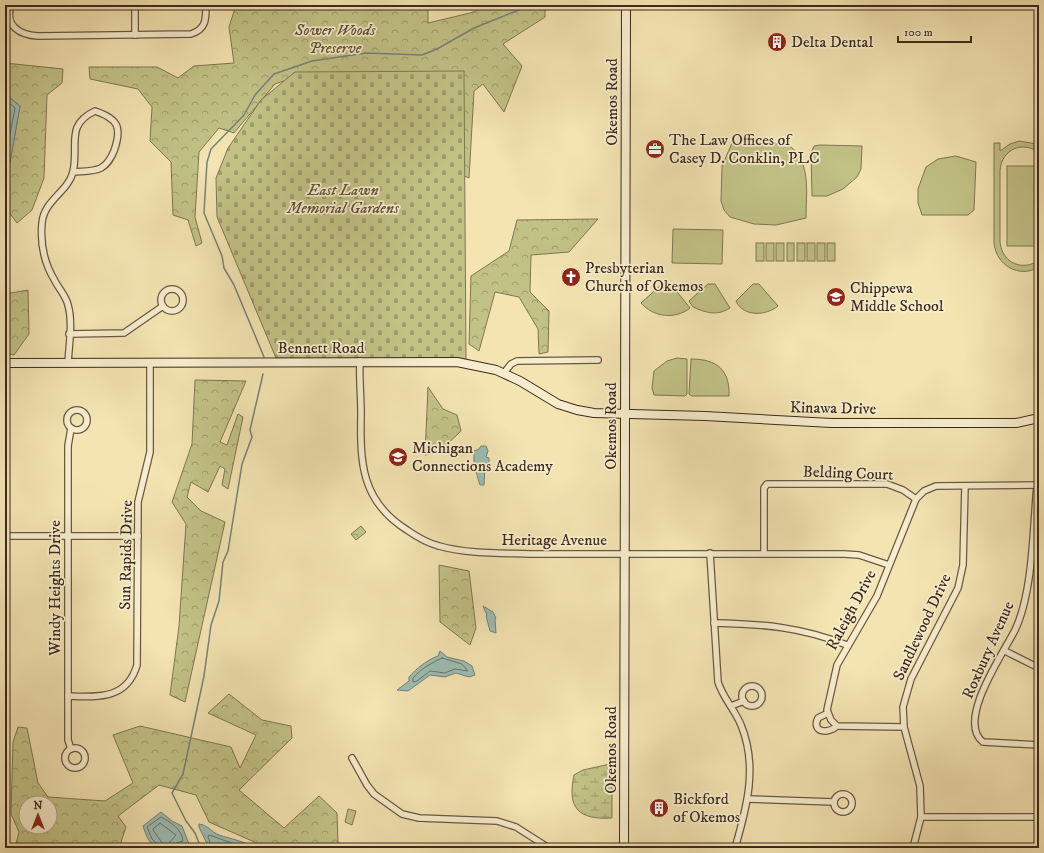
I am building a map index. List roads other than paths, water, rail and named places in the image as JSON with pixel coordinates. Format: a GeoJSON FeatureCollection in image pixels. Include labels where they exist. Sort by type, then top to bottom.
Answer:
{"type":"FeatureCollection","features":[{"type":"Feature","properties":{"kind":"street"},"geometry":{"type":"LineString","coordinates":[[11,5],[9,11],[11,22],[22,34],[27,35],[191,34],[200,31],[205,24],[206,5]]}},
{"type":"Feature","properties":{"kind":"street"},"geometry":{"type":"LineString","coordinates":[[135,5],[135,35]]}},
{"type":"Feature","properties":{"kind":"street","name":"Okemos Road"},"geometry":{"type":"LineString","coordinates":[[624,848],[626,5]]}},
{"type":"Feature","properties":{"kind":"street"},"geometry":{"type":"LineString","coordinates":[[68,363],[70,311],[68,303],[46,264],[42,249],[42,221],[47,208],[66,187],[73,172],[75,132],[83,117],[95,111],[106,115],[116,124],[119,137],[110,160],[101,168],[73,172]]}},
{"type":"Feature","properties":{"kind":"street"},"geometry":{"type":"LineString","coordinates":[[69,334],[124,333],[163,306]]}},
{"type":"Feature","properties":{"kind":"street"},"geometry":{"type":"LineString","coordinates":[[504,373],[511,364],[517,361],[598,360]]}},
{"type":"Feature","properties":{"kind":"street","name":"Sun Rapids Drive"},"geometry":{"type":"LineString","coordinates":[[68,696],[103,696],[113,694],[126,686],[134,674],[138,656],[139,494],[150,452],[150,362]]}},
{"type":"Feature","properties":{"kind":"street","name":"Heritage Avenue"},"geometry":{"type":"LineString","coordinates":[[360,362],[360,449],[366,483],[376,501],[396,523],[423,540],[458,549],[530,554],[764,553],[859,555],[889,565]]}},
{"type":"Feature","properties":{"kind":"street","name":"Bennett Road"},"geometry":{"type":"LineString","coordinates":[[5,363],[457,362],[481,365],[504,373],[564,406],[594,414],[625,415]]}},
{"type":"Feature","properties":{"kind":"street","name":"Kinawa Drive"},"geometry":{"type":"LineString","coordinates":[[625,415],[705,416],[786,422],[856,423],[1016,423],[1039,418]]}},
{"type":"Feature","properties":{"kind":"street","name":"Windy Heights Drive"},"geometry":{"type":"LineString","coordinates":[[71,749],[68,740],[68,446],[72,428]]}},
{"type":"Feature","properties":{"kind":"street","name":"Belding Court"},"geometry":{"type":"LineString","coordinates":[[764,553],[764,488],[767,484],[887,484],[903,490],[916,499]]}},
{"type":"Feature","properties":{"kind":"street"},"geometry":{"type":"LineString","coordinates":[[916,499],[924,491],[936,486],[1038,485]]}},
{"type":"Feature","properties":{"kind":"street","name":"Roxbury Avenue"},"geometry":{"type":"LineString","coordinates":[[1038,485],[1026,594],[1016,627],[980,697],[974,716],[974,727],[977,738],[982,742],[1039,745]]}},
{"type":"Feature","properties":{"kind":"street","name":"Sandlewood Drive"},"geometry":{"type":"LineString","coordinates":[[913,848],[921,817],[919,779],[904,727],[903,707],[911,679],[958,588],[963,566],[965,486]]}},
{"type":"Feature","properties":{"kind":"street","name":"Raleigh Drive"},"geometry":{"type":"LineString","coordinates":[[828,713],[835,671],[847,645],[877,596],[916,499]]}},
{"type":"Feature","properties":{"kind":"street"},"geometry":{"type":"LineString","coordinates":[[5,536],[138,536]]}},
{"type":"Feature","properties":{"kind":"street"},"geometry":{"type":"LineString","coordinates":[[710,553],[718,682],[722,693],[741,724],[748,746],[750,763],[748,799],[735,848]]}},
{"type":"Feature","properties":{"kind":"street"},"geometry":{"type":"LineString","coordinates":[[714,623],[776,626],[801,630],[847,645]]}},
{"type":"Feature","properties":{"kind":"street"},"geometry":{"type":"LineString","coordinates":[[1005,651],[1039,668]]}},
{"type":"Feature","properties":{"kind":"street"},"geometry":{"type":"LineString","coordinates":[[731,706],[744,701]]}},
{"type":"Feature","properties":{"kind":"street"},"geometry":{"type":"LineString","coordinates":[[837,726],[831,720],[828,713],[818,718],[817,727],[825,732],[837,726],[904,727]]}},
{"type":"Feature","properties":{"kind":"street"},"geometry":{"type":"LineString","coordinates":[[352,758],[367,786],[374,794],[402,814],[419,818],[497,821],[516,827],[550,848]]}},
{"type":"Feature","properties":{"kind":"street"},"geometry":{"type":"LineString","coordinates":[[748,799],[834,802]]}},
{"type":"Feature","properties":{"kind":"street"},"geometry":{"type":"LineString","coordinates":[[921,817],[1039,817]]}},
{"type":"Feature","properties":{"kind":"water"},"geometry":{"type":"Polygon","coordinates":[[[5,94],[20,106],[10,162],[5,167],[5,94]]]}},
{"type":"Feature","properties":{"kind":"water"},"geometry":{"type":"Polygon","coordinates":[[[481,446],[486,446],[488,451],[486,457],[489,458],[489,462],[485,466],[484,485],[480,485],[474,465],[474,451],[479,449],[481,446]]]}},
{"type":"Feature","properties":{"kind":"water"},"geometry":{"type":"Polygon","coordinates":[[[483,606],[493,612],[496,618],[496,633],[490,631],[487,615],[483,606]]]}},
{"type":"Feature","properties":{"kind":"water"},"geometry":{"type":"Polygon","coordinates":[[[440,651],[447,657],[464,661],[472,666],[475,675],[469,677],[456,673],[445,677],[430,675],[408,691],[397,690],[409,681],[409,677],[419,667],[438,656],[440,651]]]}},
{"type":"Feature","properties":{"kind":"water"},"geometry":{"type":"Polygon","coordinates":[[[161,812],[172,821],[182,826],[189,844],[178,846],[176,848],[163,848],[151,843],[143,826],[161,812]]]}},
{"type":"Feature","properties":{"kind":"water"},"geometry":{"type":"Polygon","coordinates":[[[199,824],[219,835],[242,842],[255,848],[209,848],[199,824]]]}},
{"type":"Feature","properties":{"kind":"waterway"},"geometry":{"type":"LineString","coordinates":[[264,357],[234,285],[224,268],[222,256],[204,213],[207,162],[211,149],[244,115],[255,95],[274,74],[312,61],[366,53],[422,55],[437,49],[474,28],[531,5]]}},
{"type":"Feature","properties":{"kind":"waterway"},"geometry":{"type":"LineString","coordinates":[[201,848],[195,833],[186,821],[172,793],[183,774],[204,676],[211,625],[219,601],[223,562],[228,551],[242,464],[252,437],[250,430],[263,374]]}},
{"type":"Feature","properties":{"kind":"place","name":"Delta Dental"},"geometry":{"type":"Point","coordinates":[777,42]}},
{"type":"Feature","properties":{"kind":"place","name":"The Law Offices of Casey D. Conklin, PLC"},"geometry":{"type":"Point","coordinates":[655,149]}},
{"type":"Feature","properties":{"kind":"place","name":"Presbyterian Church of Okemos"},"geometry":{"type":"Point","coordinates":[571,277]}},
{"type":"Feature","properties":{"kind":"place","name":"Chippewa Middle School"},"geometry":{"type":"Point","coordinates":[836,297]}},
{"type":"Feature","properties":{"kind":"place","name":"Michigan Connections Academy"},"geometry":{"type":"Point","coordinates":[398,457]}},
{"type":"Feature","properties":{"kind":"place","name":"Bickford of Okemos"},"geometry":{"type":"Point","coordinates":[659,808]}},
{"type":"Feature","properties":{"kind":"park label","name":"Sower Woods Preserve"},"geometry":{"type":"Point","coordinates":[335,39]}},
{"type":"Feature","properties":{"kind":"park label","name":"East Lawn Memorial Gardens"},"geometry":{"type":"Point","coordinates":[343,199]}}]}
